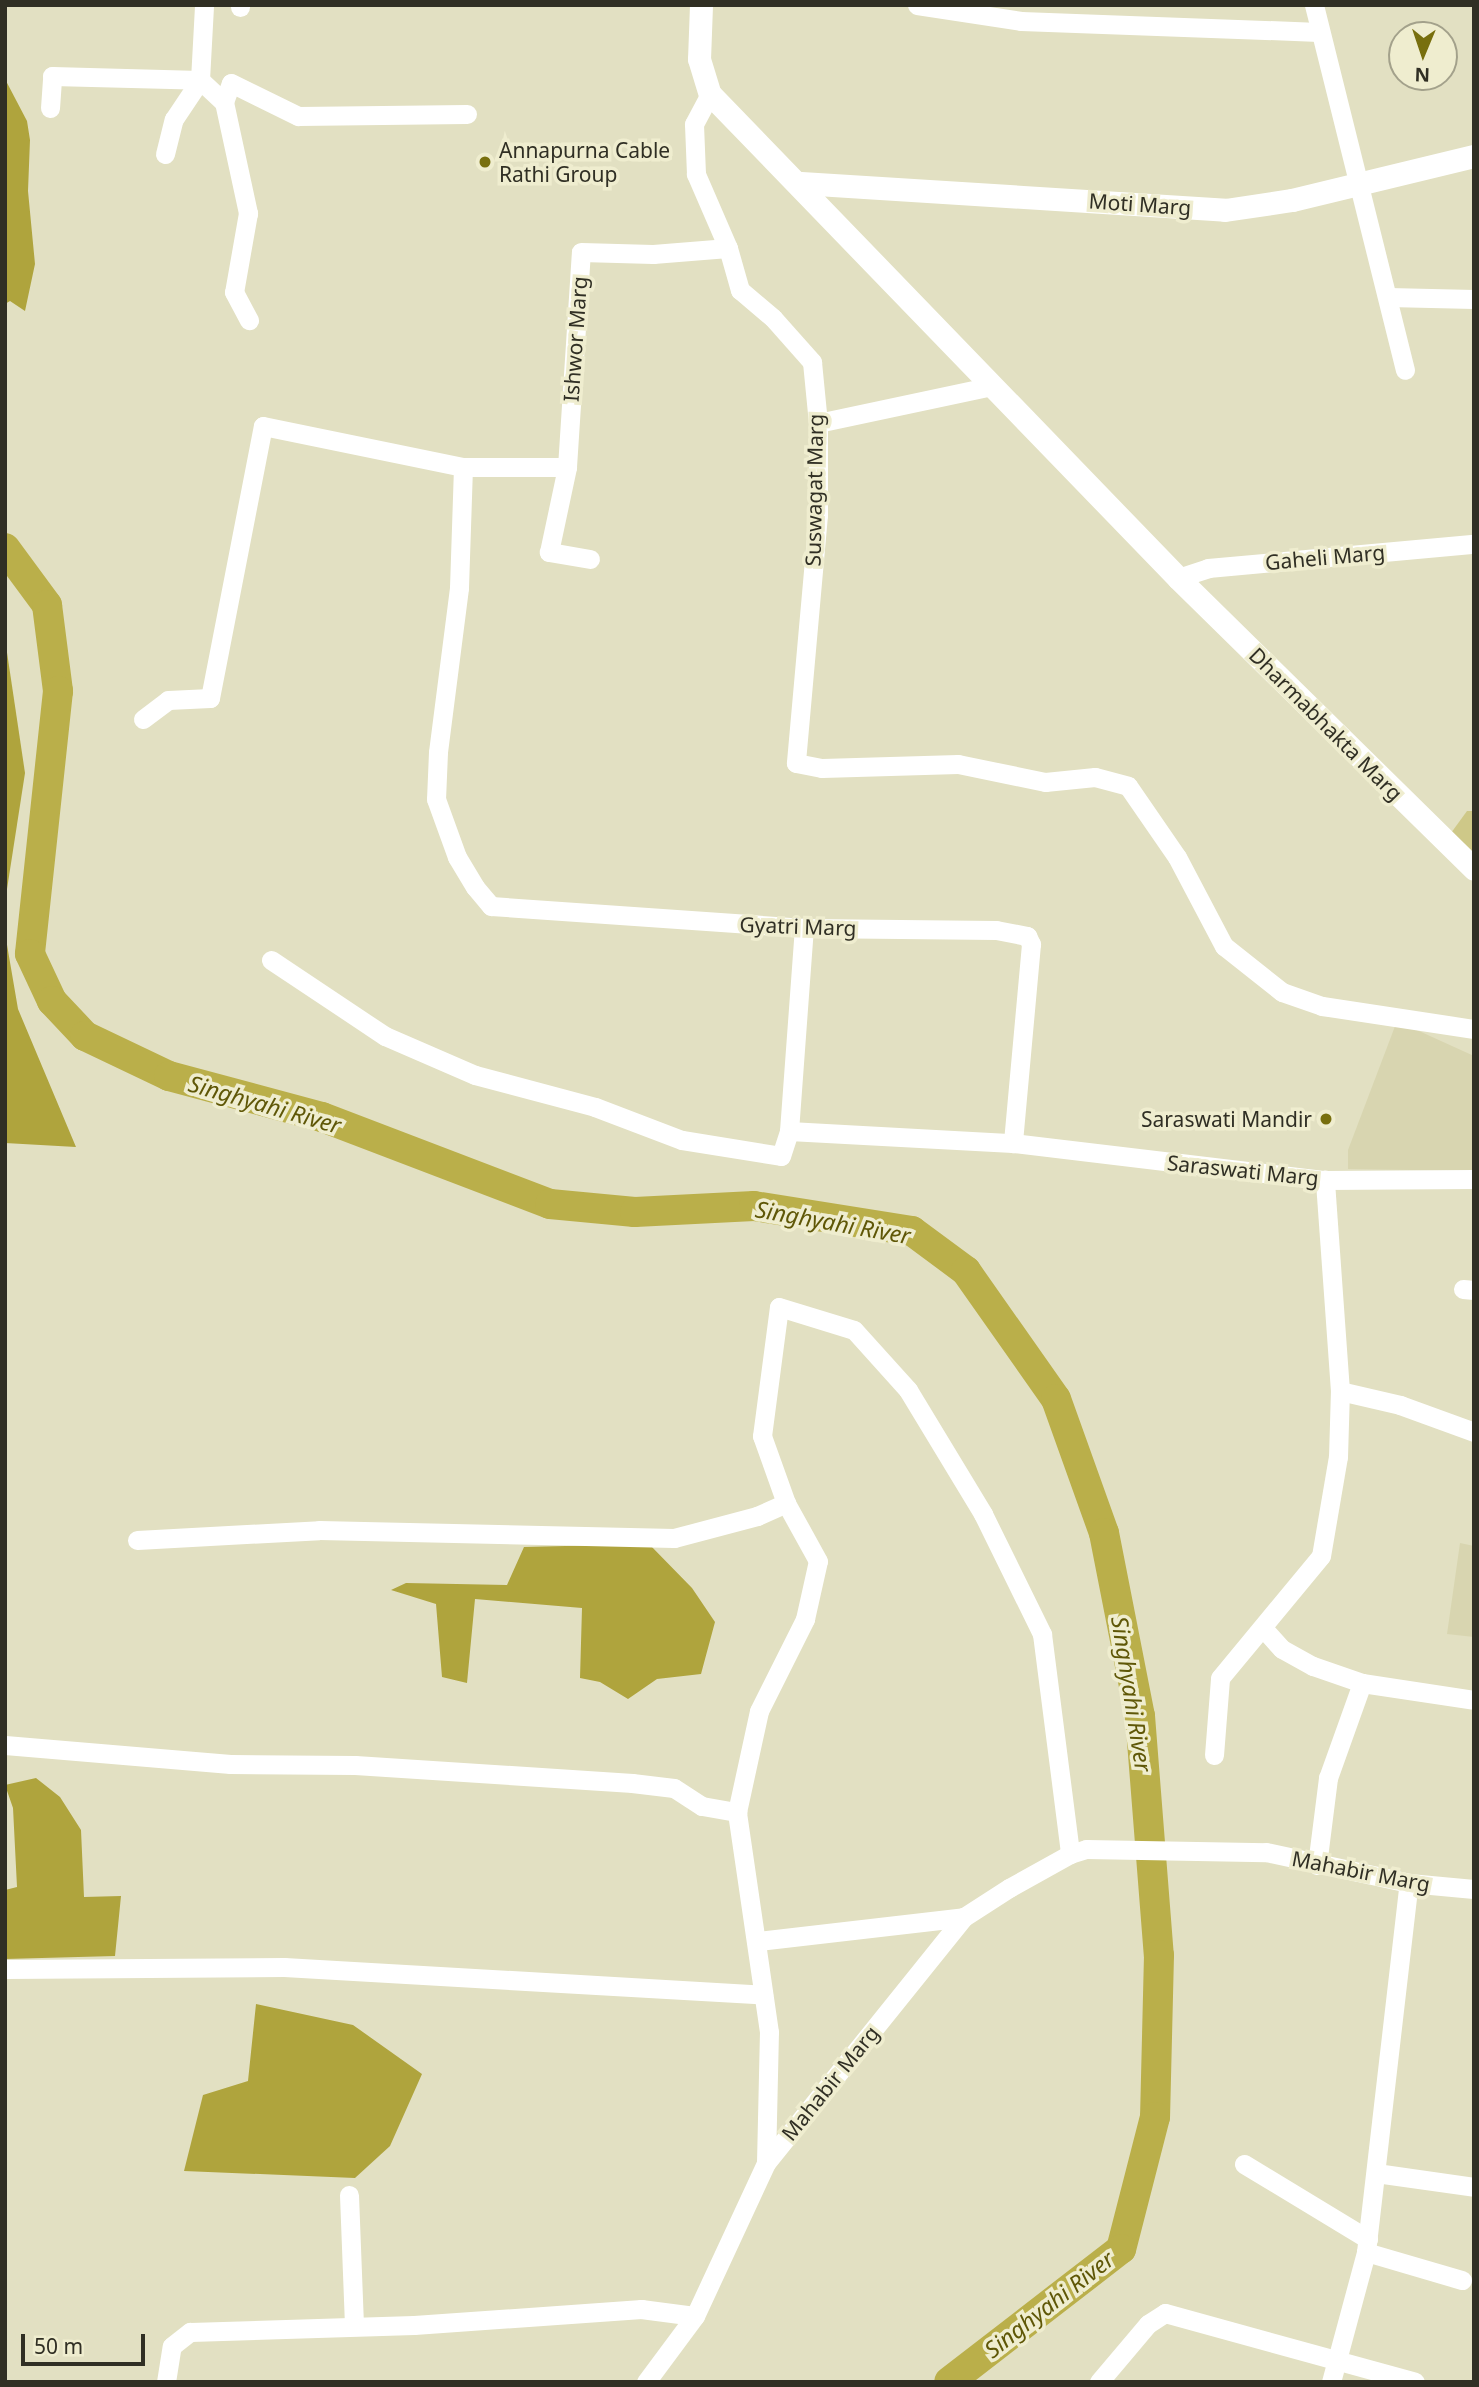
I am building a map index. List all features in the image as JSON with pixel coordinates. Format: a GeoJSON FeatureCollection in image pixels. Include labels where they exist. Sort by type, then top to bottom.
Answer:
{"type":"FeatureCollection","features":[{"type":"Feature","properties":{"kind":"street"},"geometry":{"type":"LineString","coordinates":[[165,153],[174,119],[200,80],[204,5]]}},
{"type":"Feature","properties":{"kind":"street"},"geometry":{"type":"LineString","coordinates":[[701,5],[699,59],[710,94],[694,124],[696,174],[728,248]]}},
{"type":"Feature","properties":{"kind":"street"},"geometry":{"type":"LineString","coordinates":[[917,5],[1021,21],[1319,33]]}},
{"type":"Feature","properties":{"kind":"street"},"geometry":{"type":"LineString","coordinates":[[1314,5],[1319,33],[1361,183],[1405,370]]}},
{"type":"Feature","properties":{"kind":"street"},"geometry":{"type":"LineString","coordinates":[[50,108],[52,76],[232,83],[298,116],[467,114]]}},
{"type":"Feature","properties":{"kind":"street"},"geometry":{"type":"LineString","coordinates":[[200,80],[224,102]]}},
{"type":"Feature","properties":{"kind":"street"},"geometry":{"type":"LineString","coordinates":[[232,83],[224,102],[248,213],[234,292],[249,320]]}},
{"type":"Feature","properties":{"kind":"street","name":"Dharmabhakta Marg"},"geometry":{"type":"LineString","coordinates":[[710,94],[801,183],[1178,578],[1474,869]]}},
{"type":"Feature","properties":{"kind":"street","name":"Moti Marg"},"geometry":{"type":"LineString","coordinates":[[801,183],[1225,210],[1292,200],[1474,156]]}},
{"type":"Feature","properties":{"kind":"street","name":"Suswagat Marg"},"geometry":{"type":"LineString","coordinates":[[728,248],[740,290],[773,317],[811,362],[818,423],[818,515],[796,763],[822,768],[958,764],[1045,782],[1095,777],[1128,786],[1177,857],[1224,946],[1282,992],[1322,1006],[1474,1029]]}},
{"type":"Feature","properties":{"kind":"street","name":"Ishwor Marg"},"geometry":{"type":"LineString","coordinates":[[566,467],[581,252],[653,254],[728,248]]}},
{"type":"Feature","properties":{"kind":"street"},"geometry":{"type":"LineString","coordinates":[[1388,297],[1474,299]]}},
{"type":"Feature","properties":{"kind":"street"},"geometry":{"type":"LineString","coordinates":[[818,423],[992,386]]}},
{"type":"Feature","properties":{"kind":"street"},"geometry":{"type":"LineString","coordinates":[[143,719],[168,700],[211,698],[263,426],[463,467],[566,467],[549,552],[590,559]]}},
{"type":"Feature","properties":{"kind":"street","name":"Gyatri Marg"},"geometry":{"type":"LineString","coordinates":[[463,467],[459,588],[436,799],[457,857],[491,906],[804,928],[996,930],[1027,936],[1031,944],[1013,1143]]}},
{"type":"Feature","properties":{"kind":"street","name":"Gaheli Marg"},"geometry":{"type":"LineString","coordinates":[[1178,578],[1208,568],[1474,544]]}},
{"type":"Feature","properties":{"kind":"street"},"geometry":{"type":"LineString","coordinates":[[271,960],[385,1036],[475,1075],[595,1107],[682,1140],[781,1156],[789,1130],[804,928]]}},
{"type":"Feature","properties":{"kind":"street","name":"Saraswati Marg"},"geometry":{"type":"LineString","coordinates":[[789,1130],[1013,1143],[1325,1180],[1474,1179]]}},
{"type":"Feature","properties":{"kind":"street"},"geometry":{"type":"LineString","coordinates":[[1214,1755],[1220,1678],[1321,1556],[1338,1457],[1340,1391],[1325,1180]]}},
{"type":"Feature","properties":{"kind":"street"},"geometry":{"type":"LineString","coordinates":[[766,2163],[769,2032],[758,1941],[748,1905],[737,1812],[759,1711],[805,1619],[818,1561],[786,1503],[762,1436],[779,1307],[853,1330],[908,1390],[983,1514],[1041,1634],[1078,1851]]}},
{"type":"Feature","properties":{"kind":"street"},"geometry":{"type":"LineString","coordinates":[[1340,1391],[1400,1405],[1474,1432]]}},
{"type":"Feature","properties":{"kind":"street"},"geometry":{"type":"LineString","coordinates":[[137,1541],[319,1530],[674,1538],[786,1503]]}},
{"type":"Feature","properties":{"kind":"street"},"geometry":{"type":"LineString","coordinates":[[1262,1628],[1282,1649],[1313,1666],[1362,1683],[1474,1700]]}},
{"type":"Feature","properties":{"kind":"street"},"geometry":{"type":"LineString","coordinates":[[1317,1865],[1328,1778],[1362,1683]]}},
{"type":"Feature","properties":{"kind":"street"},"geometry":{"type":"LineString","coordinates":[[5,1745],[230,1764],[355,1765],[632,1783],[674,1788],[702,1805],[737,1812]]}},
{"type":"Feature","properties":{"kind":"street","name":"Mahabir Marg"},"geometry":{"type":"LineString","coordinates":[[646,2382],[695,2316],[766,2163],[964,1917],[1078,1851],[1266,1852],[1409,1883],[1474,1889]]}},
{"type":"Feature","properties":{"kind":"street"},"geometry":{"type":"LineString","coordinates":[[1331,2382],[1367,2246],[1409,1883]]}},
{"type":"Feature","properties":{"kind":"street"},"geometry":{"type":"LineString","coordinates":[[758,1941],[964,1917]]}},
{"type":"Feature","properties":{"kind":"street"},"geometry":{"type":"LineString","coordinates":[[5,1969],[284,1967],[763,1995]]}},
{"type":"Feature","properties":{"kind":"street"},"geometry":{"type":"LineString","coordinates":[[1244,2164],[1367,2246],[1462,2280]]}},
{"type":"Feature","properties":{"kind":"street"},"geometry":{"type":"LineString","coordinates":[[1376,2173],[1474,2187]]}},
{"type":"Feature","properties":{"kind":"street"},"geometry":{"type":"LineString","coordinates":[[349,2195],[354,2325]]}},
{"type":"Feature","properties":{"kind":"street"},"geometry":{"type":"LineString","coordinates":[[166,2382],[172,2346],[190,2332],[641,2309],[695,2316]]}},
{"type":"Feature","properties":{"kind":"street"},"geometry":{"type":"LineString","coordinates":[[1099,2382],[1148,2324],[1165,2313],[1338,2363],[1415,2382]]}},
{"type":"Feature","properties":{"kind":"shaded area"},"geometry":{"type":"Polygon","coordinates":[[[5,79],[27,121],[30,140],[28,191],[35,264],[25,311],[10,301],[5,304],[5,79]]]}},
{"type":"Feature","properties":{"kind":"shaded area"},"geometry":{"type":"Polygon","coordinates":[[[5,639],[25,773],[5,902],[5,639]]]}},
{"type":"Feature","properties":{"kind":"shaded area"},"geometry":{"type":"Polygon","coordinates":[[[1467,811],[1474,811],[1474,856],[1451,833],[1467,811]]]}},
{"type":"Feature","properties":{"kind":"shaded area"},"geometry":{"type":"Polygon","coordinates":[[[5,933],[18,1009],[76,1147],[5,1143],[5,933]]]}},
{"type":"Feature","properties":{"kind":"shaded area"},"geometry":{"type":"Polygon","coordinates":[[[1397,1021],[1474,1056],[1474,1171],[1348,1169],[1348,1150],[1397,1021]]]}},
{"type":"Feature","properties":{"kind":"shaded area"},"geometry":{"type":"Polygon","coordinates":[[[1460,1543],[1474,1546],[1474,1637],[1447,1634],[1460,1543]]]}},
{"type":"Feature","properties":{"kind":"shaded area"},"geometry":{"type":"Polygon","coordinates":[[[649,1544],[692,1588],[715,1622],[701,1674],[657,1679],[628,1699],[600,1682],[580,1678],[582,1608],[475,1599],[467,1683],[442,1677],[436,1604],[391,1590],[406,1583],[507,1585],[524,1547],[649,1544]]]}},
{"type":"Feature","properties":{"kind":"shaded area"},"geometry":{"type":"Polygon","coordinates":[[[36,1778],[60,1797],[81,1830],[84,1897],[121,1896],[115,1956],[5,1959],[5,1890],[17,1887],[13,1808],[5,1785],[36,1778]]]}},
{"type":"Feature","properties":{"kind":"shaded area"},"geometry":{"type":"Polygon","coordinates":[[[256,2004],[353,2025],[422,2074],[390,2146],[355,2178],[184,2171],[203,2095],[248,2081],[256,2004]]]}},
{"type":"Feature","properties":{"kind":"waterway","name":"Singhyahi River"},"geometry":{"type":"LineString","coordinates":[[5,548],[47,605],[58,691],[30,954],[52,1001],[85,1036],[169,1076],[322,1117],[550,1204],[635,1212],[754,1206],[912,1231],[966,1271],[1056,1399],[1104,1533],[1140,1716],[1159,1955],[1155,2117],[1121,2249],[949,2382]]}},
{"type":"Feature","properties":{"kind":"place","name":"Annapurna Cable Rathi Group"},"geometry":{"type":"Point","coordinates":[485,162]}},
{"type":"Feature","properties":{"kind":"place","name":"Saraswati Mandir"},"geometry":{"type":"Point","coordinates":[1326,1119]}}]}
